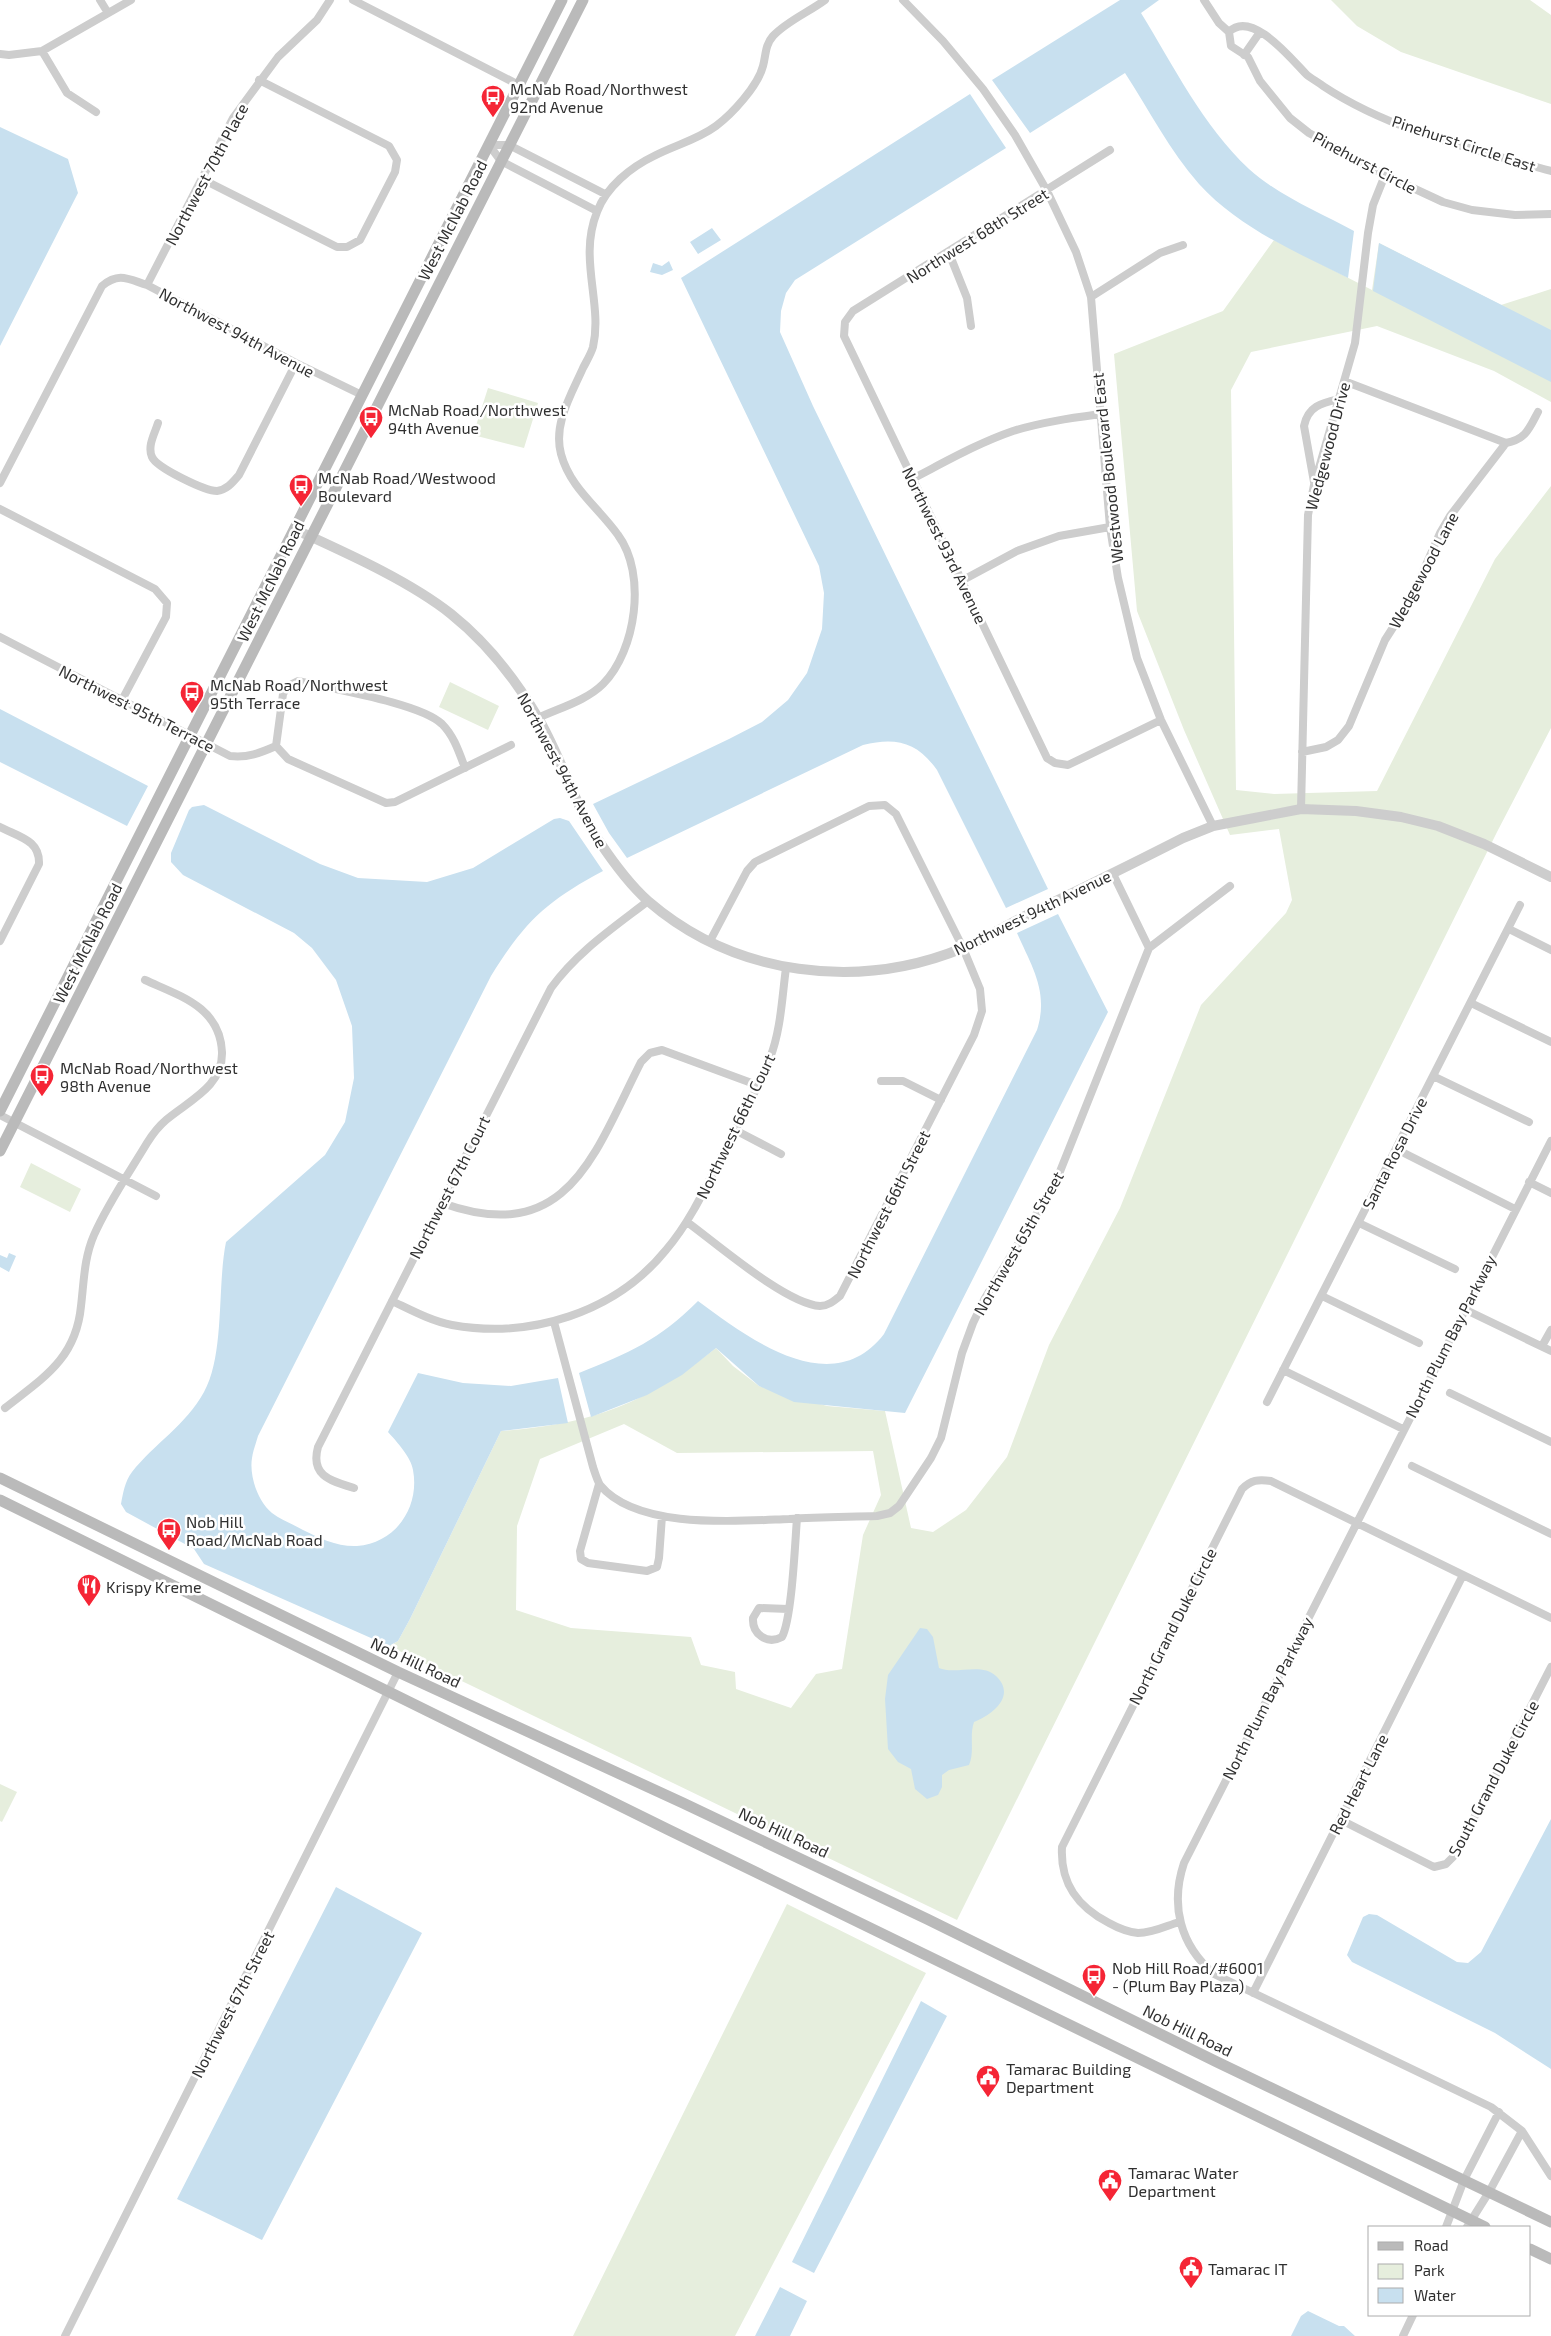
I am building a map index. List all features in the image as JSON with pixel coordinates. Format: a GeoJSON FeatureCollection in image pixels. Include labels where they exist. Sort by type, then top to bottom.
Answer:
{"type":"FeatureCollection","features":[{"type":"Feature","properties":{"kind":"main road","name":"West McNab Road"},"geometry":{"type":"LineString","coordinates":[[0,1110],[562,0]]}},
{"type":"Feature","properties":{"kind":"main road","name":"West McNab Road"},"geometry":{"type":"LineString","coordinates":[[0,1151],[583,0]]}},
{"type":"Feature","properties":{"kind":"main road","name":"Nob Hill Road"},"geometry":{"type":"LineString","coordinates":[[0,1478],[398,1672],[810,1863],[1551,2222]]}},
{"type":"Feature","properties":{"kind":"main road"},"geometry":{"type":"LineString","coordinates":[[0,1500],[388,1693],[1453,2212],[1468,2224]]}},
{"type":"Feature","properties":{"kind":"main road"},"geometry":{"type":"LineString","coordinates":[[1531,2249],[1551,2259]]}},
{"type":"Feature","properties":{"kind":"street"},"geometry":{"type":"LineString","coordinates":[[100,0],[108,13]]}},
{"type":"Feature","properties":{"kind":"street"},"geometry":{"type":"LineString","coordinates":[[0,54],[9,55],[42,51],[131,0]]}},
{"type":"Feature","properties":{"kind":"street","name":"Northwest 70th Place"},"geometry":{"type":"LineString","coordinates":[[147,285],[233,118],[278,57],[317,20],[330,0]]}},
{"type":"Feature","properties":{"kind":"street"},"geometry":{"type":"LineString","coordinates":[[353,0],[519,85]]}},
{"type":"Feature","properties":{"kind":"street"},"geometry":{"type":"LineString","coordinates":[[538,718],[583,698],[602,685],[616,667],[626,644],[634,616],[635,587],[630,562],[620,537],[575,486],[566,470],[560,452],[559,430],[564,408],[593,349],[595,327],[589,251],[592,226],[597,211],[605,194],[634,167],[654,155],[688,143],[716,126],[740,103],[755,82],[763,67],[764,52],[772,38],[782,28],[825,0]]}},
{"type":"Feature","properties":{"kind":"street","name":"Westwood Boulevard East"},"geometry":{"type":"LineString","coordinates":[[902,0],[943,41],[983,89],[1015,135],[1047,191],[1076,252],[1091,297],[1110,527],[1118,578],[1137,658],[1161,720],[1213,826]]}},
{"type":"Feature","properties":{"kind":"street","name":"Pinehurst Circle"},"geometry":{"type":"LineString","coordinates":[[1204,0],[1219,23],[1228,32],[1230,46],[1254,65],[1260,81],[1290,118],[1308,133],[1385,175],[1442,202],[1472,210],[1515,215],[1551,214]]}},
{"type":"Feature","properties":{"kind":"street","name":"Pinehurst Circle East"},"geometry":{"type":"LineString","coordinates":[[1228,32],[1234,26],[1242,26],[1260,32],[1272,39],[1309,76],[1359,106],[1407,128],[1551,171]]}},
{"type":"Feature","properties":{"kind":"street"},"geometry":{"type":"LineString","coordinates":[[1244,56],[1260,32]]}},
{"type":"Feature","properties":{"kind":"street"},"geometry":{"type":"LineString","coordinates":[[42,51],[67,93],[96,112]]}},
{"type":"Feature","properties":{"kind":"street"},"geometry":{"type":"LineString","coordinates":[[202,179],[337,247],[347,247],[360,240],[395,172],[397,160],[389,146],[260,80]]}},
{"type":"Feature","properties":{"kind":"street"},"geometry":{"type":"LineString","coordinates":[[489,145],[509,145],[605,194]]}},
{"type":"Feature","properties":{"kind":"street"},"geometry":{"type":"LineString","coordinates":[[489,145],[501,161],[597,211]]}},
{"type":"Feature","properties":{"kind":"street","name":"Northwest 68th Street"},"geometry":{"type":"LineString","coordinates":[[845,322],[853,311],[949,253],[1110,150]]}},
{"type":"Feature","properties":{"kind":"street","name":"Wedgewood Drive"},"geometry":{"type":"LineString","coordinates":[[1301,808],[1308,515],[1314,485],[1355,343],[1373,205],[1385,175]]}},
{"type":"Feature","properties":{"kind":"street"},"geometry":{"type":"LineString","coordinates":[[1091,297],[1160,252],[1183,246]]}},
{"type":"Feature","properties":{"kind":"street"},"geometry":{"type":"LineString","coordinates":[[949,253],[967,298],[971,326]]}},
{"type":"Feature","properties":{"kind":"street","name":"Northwest 94th Avenue"},"geometry":{"type":"LineString","coordinates":[[0,483],[102,286],[111,279],[123,277],[147,285],[296,363],[362,395]]}},
{"type":"Feature","properties":{"kind":"street","name":"Northwest 93rd Avenue"},"geometry":{"type":"LineString","coordinates":[[845,322],[844,336],[1048,758],[1055,764],[1068,765],[1161,720]]}},
{"type":"Feature","properties":{"kind":"street"},"geometry":{"type":"LineString","coordinates":[[158,423],[150,448],[152,458],[159,465],[202,487],[216,491],[227,488],[239,475],[296,363]]}},
{"type":"Feature","properties":{"kind":"street"},"geometry":{"type":"LineString","coordinates":[[1344,381],[1506,443]]}},
{"type":"Feature","properties":{"kind":"street"},"geometry":{"type":"LineString","coordinates":[[1314,485],[1304,426],[1306,417],[1317,405],[1339,399]]}},
{"type":"Feature","properties":{"kind":"street","name":"Wedgewood Lane"},"geometry":{"type":"LineString","coordinates":[[1302,752],[1326,747],[1338,740],[1349,726],[1385,640],[1410,601],[1440,533],[1450,516],[1506,443],[1518,440],[1527,432],[1538,412]]}},
{"type":"Feature","properties":{"kind":"street"},"geometry":{"type":"LineString","coordinates":[[912,479],[969,449],[1014,431],[1059,420],[1101,414]]}},
{"type":"Feature","properties":{"kind":"street"},"geometry":{"type":"LineString","coordinates":[[0,509],[155,589],[167,602],[166,616],[122,700]]}},
{"type":"Feature","properties":{"kind":"street"},"geometry":{"type":"LineString","coordinates":[[962,580],[1017,552],[1042,542],[1059,536],[1110,527]]}},
{"type":"Feature","properties":{"kind":"street","name":"Northwest 94th Avenue"},"geometry":{"type":"LineString","coordinates":[[294,529],[405,584],[450,613],[482,643],[510,674],[538,718],[597,839],[620,870],[648,901],[710,942],[748,958],[786,968],[823,972],[858,972],[924,960],[963,948],[1183,838],[1213,826],[1301,808],[1356,811],[1401,817],[1438,826],[1484,844],[1551,877]]}},
{"type":"Feature","properties":{"kind":"street","name":"Northwest 95th Terrace"},"geometry":{"type":"LineString","coordinates":[[0,638],[230,756],[256,755],[276,746]]}},
{"type":"Feature","properties":{"kind":"street"},"geometry":{"type":"LineString","coordinates":[[465,768],[453,737],[442,724],[419,709],[298,681],[288,686],[283,694],[276,746],[288,759],[386,803],[395,802],[512,746]]}},
{"type":"Feature","properties":{"kind":"street","name":"Northwest 66th Street"},"geometry":{"type":"LineString","coordinates":[[687,1222],[785,1293],[803,1302],[820,1306],[829,1304],[840,1296],[974,1035],[982,1011],[980,989],[963,948],[896,814],[884,805],[869,806],[755,862],[747,871],[710,942]]}},
{"type":"Feature","properties":{"kind":"street"},"geometry":{"type":"LineString","coordinates":[[0,827],[34,844],[40,853],[39,864],[0,941]]}},
{"type":"Feature","properties":{"kind":"street"},"geometry":{"type":"LineString","coordinates":[[1113,874],[1148,948],[1230,886]]}},
{"type":"Feature","properties":{"kind":"street","name":"Northwest 67th Court"},"geometry":{"type":"LineString","coordinates":[[354,1488],[333,1482],[324,1476],[317,1466],[315,1458],[318,1447],[531,1023],[551,988],[568,965],[585,949],[648,901]]}},
{"type":"Feature","properties":{"kind":"street","name":"Santa Rosa Drive"},"geometry":{"type":"LineString","coordinates":[[1267,1402],[1520,905]]}},
{"type":"Feature","properties":{"kind":"street"},"geometry":{"type":"LineString","coordinates":[[1509,929],[1551,950]]}},
{"type":"Feature","properties":{"kind":"street","name":"Northwest 65th Street"},"geometry":{"type":"LineString","coordinates":[[797,1518],[877,1516],[890,1513],[899,1506],[931,1458],[947,1418],[962,1353],[973,1323],[985,1298],[1055,1184],[1148,948]]}},
{"type":"Feature","properties":{"kind":"street","name":"Northwest 66th Court"},"geometry":{"type":"LineString","coordinates":[[392,1301],[423,1316],[451,1325],[482,1328],[518,1328],[554,1322],[611,1298],[638,1278],[665,1252],[687,1222],[757,1085],[770,1057],[776,1036],[786,968]]}},
{"type":"Feature","properties":{"kind":"street"},"geometry":{"type":"LineString","coordinates":[[5,1408],[47,1376],[60,1362],[71,1345],[81,1307],[83,1277],[87,1256],[94,1235],[149,1140],[166,1120],[202,1095],[216,1076],[222,1055],[220,1034],[212,1019],[199,1007],[145,980]]}},
{"type":"Feature","properties":{"kind":"street"},"geometry":{"type":"LineString","coordinates":[[1471,1003],[1551,1042]]}},
{"type":"Feature","properties":{"kind":"street"},"geometry":{"type":"LineString","coordinates":[[442,1203],[467,1212],[509,1215],[534,1210],[557,1198],[580,1177],[595,1152],[641,1062],[650,1053],[662,1050],[757,1085]]}},
{"type":"Feature","properties":{"kind":"street"},"geometry":{"type":"LineString","coordinates":[[1433,1076],[1528,1122]]}},
{"type":"Feature","properties":{"kind":"street"},"geometry":{"type":"LineString","coordinates":[[881,1081],[903,1081],[941,1100]]}},
{"type":"Feature","properties":{"kind":"street"},"geometry":{"type":"LineString","coordinates":[[0,1115],[156,1196]]}},
{"type":"Feature","properties":{"kind":"street"},"geometry":{"type":"LineString","coordinates":[[735,1130],[780,1154]]}},
{"type":"Feature","properties":{"kind":"street","name":"North Plum Bay Parkway"},"geometry":{"type":"LineString","coordinates":[[1551,1141],[1184,1863],[1178,1887],[1179,1922],[1193,1951],[1203,1965],[1214,1974],[1491,2106],[1522,2131],[1551,2176]]}},
{"type":"Feature","properties":{"kind":"street"},"geometry":{"type":"LineString","coordinates":[[1396,1149],[1515,1209]]}},
{"type":"Feature","properties":{"kind":"street"},"geometry":{"type":"LineString","coordinates":[[1529,1182],[1551,1193]]}},
{"type":"Feature","properties":{"kind":"street"},"geometry":{"type":"LineString","coordinates":[[1359,1223],[1455,1269]]}},
{"type":"Feature","properties":{"kind":"street"},"geometry":{"type":"LineString","coordinates":[[1322,1296],[1419,1343]]}},
{"type":"Feature","properties":{"kind":"street"},"geometry":{"type":"LineString","coordinates":[[1464,1309],[1551,1351]]}},
{"type":"Feature","properties":{"kind":"street"},"geometry":{"type":"LineString","coordinates":[[554,1322],[593,1467],[600,1484],[612,1495],[628,1504],[662,1516],[731,1521],[797,1518],[788,1609],[785,1631],[782,1636],[776,1639],[764,1638],[755,1630],[753,1618],[759,1608],[788,1609]]}},
{"type":"Feature","properties":{"kind":"street"},"geometry":{"type":"LineString","coordinates":[[1542,1346],[1551,1330]]}},
{"type":"Feature","properties":{"kind":"street"},"geometry":{"type":"LineString","coordinates":[[1283,1370],[1403,1429]]}},
{"type":"Feature","properties":{"kind":"street"},"geometry":{"type":"LineString","coordinates":[[1450,1393],[1551,1442]]}},
{"type":"Feature","properties":{"kind":"street"},"geometry":{"type":"LineString","coordinates":[[1412,1466],[1551,1534]]}},
{"type":"Feature","properties":{"kind":"street","name":"North Grand Duke Circle"},"geometry":{"type":"LineString","coordinates":[[1179,1922],[1155,1930],[1130,1932],[1092,1914],[1078,1899],[1066,1880],[1061,1858],[1065,1837],[1242,1488],[1250,1481],[1261,1479],[1271,1481],[1463,1575]]}},
{"type":"Feature","properties":{"kind":"street"},"geometry":{"type":"LineString","coordinates":[[600,1484],[580,1551],[581,1559],[588,1563],[648,1571],[657,1567],[660,1558],[662,1516]]}},
{"type":"Feature","properties":{"kind":"street"},"geometry":{"type":"LineString","coordinates":[[1463,1575],[1551,1618]]}},
{"type":"Feature","properties":{"kind":"street","name":"Red Heart Lane"},"geometry":{"type":"LineString","coordinates":[[1252,1993],[1463,1575]]}},
{"type":"Feature","properties":{"kind":"street","name":"South Grand Duke Circle"},"geometry":{"type":"LineString","coordinates":[[1341,1820],[1434,1867],[1446,1864],[1455,1855],[1551,1667]]}},
{"type":"Feature","properties":{"kind":"street","name":"Northwest 67th Street"},"geometry":{"type":"LineString","coordinates":[[65,2336],[398,1672]]}},
{"type":"Feature","properties":{"kind":"street"},"geometry":{"type":"LineString","coordinates":[[1446,2226],[1464,2180],[1499,2112]]}},
{"type":"Feature","properties":{"kind":"street"},"geometry":{"type":"LineString","coordinates":[[1468,2224],[1489,2192],[1522,2131]]}},
{"type":"Feature","properties":{"kind":"street"},"geometry":{"type":"LineString","coordinates":[[1403,2336],[1413,2316]]}},
{"type":"Feature","properties":{"kind":"green space"},"geometry":{"type":"Polygon","coordinates":[[[1331,0],[1530,0],[1551,15],[1551,104],[1401,52],[1357,26],[1331,0]]]}},
{"type":"Feature","properties":{"kind":"green space"},"geometry":{"type":"Polygon","coordinates":[[[1274,240],[1372,290],[1379,243],[1501,305],[1551,289],[1551,402],[1494,371],[1377,326],[1251,352],[1231,390],[1236,790],[1274,794],[1377,791],[1495,559],[1551,486],[1551,728],[1497,832],[957,1920],[389,1646],[398,1641],[410,1619],[501,1431],[563,1423],[590,1417],[615,1408],[664,1384],[690,1368],[716,1348],[733,1366],[759,1386],[827,1406],[885,1411],[911,1528],[933,1532],[966,1510],[1007,1457],[1049,1345],[1120,1208],[1201,1005],[1286,913],[1292,900],[1279,829],[1230,835],[1184,730],[1137,611],[1114,354],[1223,311],[1274,240]],[[624,1424],[540,1459],[517,1526],[516,1610],[571,1628],[691,1637],[701,1665],[735,1672],[736,1689],[791,1708],[816,1674],[842,1669],[863,1535],[881,1495],[873,1451],[677,1453],[624,1424]]]}},
{"type":"Feature","properties":{"kind":"green space"},"geometry":{"type":"Polygon","coordinates":[[[488,388],[538,403],[524,448],[473,435],[488,388]]]}},
{"type":"Feature","properties":{"kind":"green space"},"geometry":{"type":"Polygon","coordinates":[[[450,682],[499,706],[488,730],[439,707],[450,682]]]}},
{"type":"Feature","properties":{"kind":"green space"},"geometry":{"type":"Polygon","coordinates":[[[31,1163],[81,1189],[70,1212],[20,1187],[31,1163]]]}},
{"type":"Feature","properties":{"kind":"green space"},"geometry":{"type":"Polygon","coordinates":[[[0,1784],[17,1792],[2,1822],[0,1821],[0,1784]]]}},
{"type":"Feature","properties":{"kind":"green space"},"geometry":{"type":"Polygon","coordinates":[[[787,1904],[926,1973],[735,2336],[573,2336],[787,1904]]]}},
{"type":"Feature","properties":{"kind":"water"},"geometry":{"type":"Polygon","coordinates":[[[1120,0],[1159,0],[1141,13],[1203,114],[1232,152],[1249,169],[1286,195],[1354,231],[1348,278],[1269,238],[1232,214],[1215,200],[1188,171],[1125,73],[1030,133],[992,80],[1120,0]]]}},
{"type":"Feature","properties":{"kind":"water"},"geometry":{"type":"Polygon","coordinates":[[[970,94],[1006,148],[795,280],[786,293],[781,311],[780,332],[813,406],[1048,889],[1006,908],[937,770],[922,753],[905,744],[896,742],[863,745],[627,858],[609,833],[593,804],[762,722],[788,700],[807,673],[822,629],[824,593],[819,566],[681,278],[970,94]]]}},
{"type":"Feature","properties":{"kind":"water"},"geometry":{"type":"Polygon","coordinates":[[[0,127],[68,159],[78,193],[0,346],[0,127]]]}},
{"type":"Feature","properties":{"kind":"water"},"geometry":{"type":"Polygon","coordinates":[[[712,228],[721,240],[698,254],[690,242],[712,228]]]}},
{"type":"Feature","properties":{"kind":"water"},"geometry":{"type":"Polygon","coordinates":[[[1379,243],[1551,330],[1551,382],[1373,291],[1379,243]]]}},
{"type":"Feature","properties":{"kind":"water"},"geometry":{"type":"Polygon","coordinates":[[[669,261],[673,270],[662,275],[650,272],[653,263],[662,266],[669,261]]]}},
{"type":"Feature","properties":{"kind":"water"},"geometry":{"type":"Polygon","coordinates":[[[0,709],[148,786],[127,826],[0,762],[0,709]]]}},
{"type":"Feature","properties":{"kind":"water"},"geometry":{"type":"Polygon","coordinates":[[[204,805],[320,864],[358,878],[427,882],[473,868],[554,819],[560,818],[569,821],[603,871],[567,892],[539,914],[515,941],[491,976],[258,1436],[254,1450],[251,1465],[253,1480],[259,1496],[272,1513],[303,1530],[329,1541],[350,1546],[371,1543],[383,1538],[394,1530],[409,1510],[413,1497],[412,1465],[403,1450],[388,1432],[418,1373],[463,1383],[511,1386],[558,1378],[568,1423],[501,1431],[410,1619],[398,1641],[389,1646],[204,1564],[194,1549],[126,1512],[121,1504],[126,1483],[132,1472],[197,1404],[211,1376],[218,1339],[223,1260],[226,1242],[325,1155],[345,1122],[354,1078],[352,1026],[336,980],[312,948],[294,933],[183,875],[171,862],[171,853],[189,810],[192,807],[204,805]]]}},
{"type":"Feature","properties":{"kind":"water"},"geometry":{"type":"Polygon","coordinates":[[[1058,914],[1108,1012],[905,1413],[794,1402],[759,1386],[716,1348],[682,1375],[647,1395],[591,1417],[579,1373],[643,1344],[670,1326],[698,1301],[765,1346],[790,1357],[815,1363],[840,1363],[863,1354],[884,1334],[1037,1030],[1041,1004],[1040,992],[1033,969],[1017,933],[1058,914]]]}},
{"type":"Feature","properties":{"kind":"water"},"geometry":{"type":"Polygon","coordinates":[[[9,1253],[16,1256],[9,1272],[0,1267],[0,1255],[7,1258],[9,1253]]]}},
{"type":"Feature","properties":{"kind":"water"},"geometry":{"type":"Polygon","coordinates":[[[920,1628],[927,1629],[933,1637],[939,1668],[945,1670],[976,1669],[990,1672],[1002,1683],[1004,1691],[1000,1704],[988,1715],[974,1722],[972,1754],[969,1765],[949,1770],[942,1775],[942,1787],[938,1795],[927,1799],[915,1789],[911,1769],[898,1762],[888,1749],[885,1699],[888,1675],[920,1628]]]}},
{"type":"Feature","properties":{"kind":"water"},"geometry":{"type":"Polygon","coordinates":[[[1551,1819],[1551,2069],[1495,2033],[1352,1962],[1347,1955],[1363,1917],[1369,1914],[1377,1915],[1457,1962],[1468,1963],[1481,1952],[1551,1819]]]}},
{"type":"Feature","properties":{"kind":"water"},"geometry":{"type":"Polygon","coordinates":[[[336,1887],[422,1933],[262,2240],[177,2199],[336,1887]]]}},
{"type":"Feature","properties":{"kind":"water"},"geometry":{"type":"Polygon","coordinates":[[[921,2001],[947,2016],[814,2273],[792,2262],[921,2001]]]}},
{"type":"Feature","properties":{"kind":"water"},"geometry":{"type":"Polygon","coordinates":[[[780,2287],[807,2301],[790,2336],[755,2336],[780,2287]]]}},
{"type":"Feature","properties":{"kind":"water"},"geometry":{"type":"Polygon","coordinates":[[[1308,2311],[1339,2326],[1344,2326],[1355,2336],[1291,2336],[1301,2316],[1308,2311]]]}},
{"type":"Feature","properties":{"kind":"place","name":"McNab Road/Northwest 92nd Avenue"},"geometry":{"type":"Point","coordinates":[493,118]}},
{"type":"Feature","properties":{"kind":"place","name":"McNab Road/Northwest 94th Avenue"},"geometry":{"type":"Point","coordinates":[371,439]}},
{"type":"Feature","properties":{"kind":"place","name":"McNab Road/Westwood Boulevard"},"geometry":{"type":"Point","coordinates":[301,507]}},
{"type":"Feature","properties":{"kind":"place","name":"McNab Road/Northwest 95th Terrace"},"geometry":{"type":"Point","coordinates":[192,714]}},
{"type":"Feature","properties":{"kind":"place","name":"McNab Road/Northwest 98th Avenue"},"geometry":{"type":"Point","coordinates":[42,1097]}},
{"type":"Feature","properties":{"kind":"place","name":"Nob Hill Road/McNab Road"},"geometry":{"type":"Point","coordinates":[169,1551]}},
{"type":"Feature","properties":{"kind":"place","name":"Krispy Kreme"},"geometry":{"type":"Point","coordinates":[89,1607]}},
{"type":"Feature","properties":{"kind":"place","name":"Nob Hill Road/#6001 - (Plum Bay Plaza)"},"geometry":{"type":"Point","coordinates":[1094,1997]}},
{"type":"Feature","properties":{"kind":"place","name":"Tamarac Building Department"},"geometry":{"type":"Point","coordinates":[988,2098]}},
{"type":"Feature","properties":{"kind":"place","name":"Tamarac Water Department"},"geometry":{"type":"Point","coordinates":[1110,2202]}},
{"type":"Feature","properties":{"kind":"place","name":"Tamarac IT"},"geometry":{"type":"Point","coordinates":[1191,2289]}}]}
